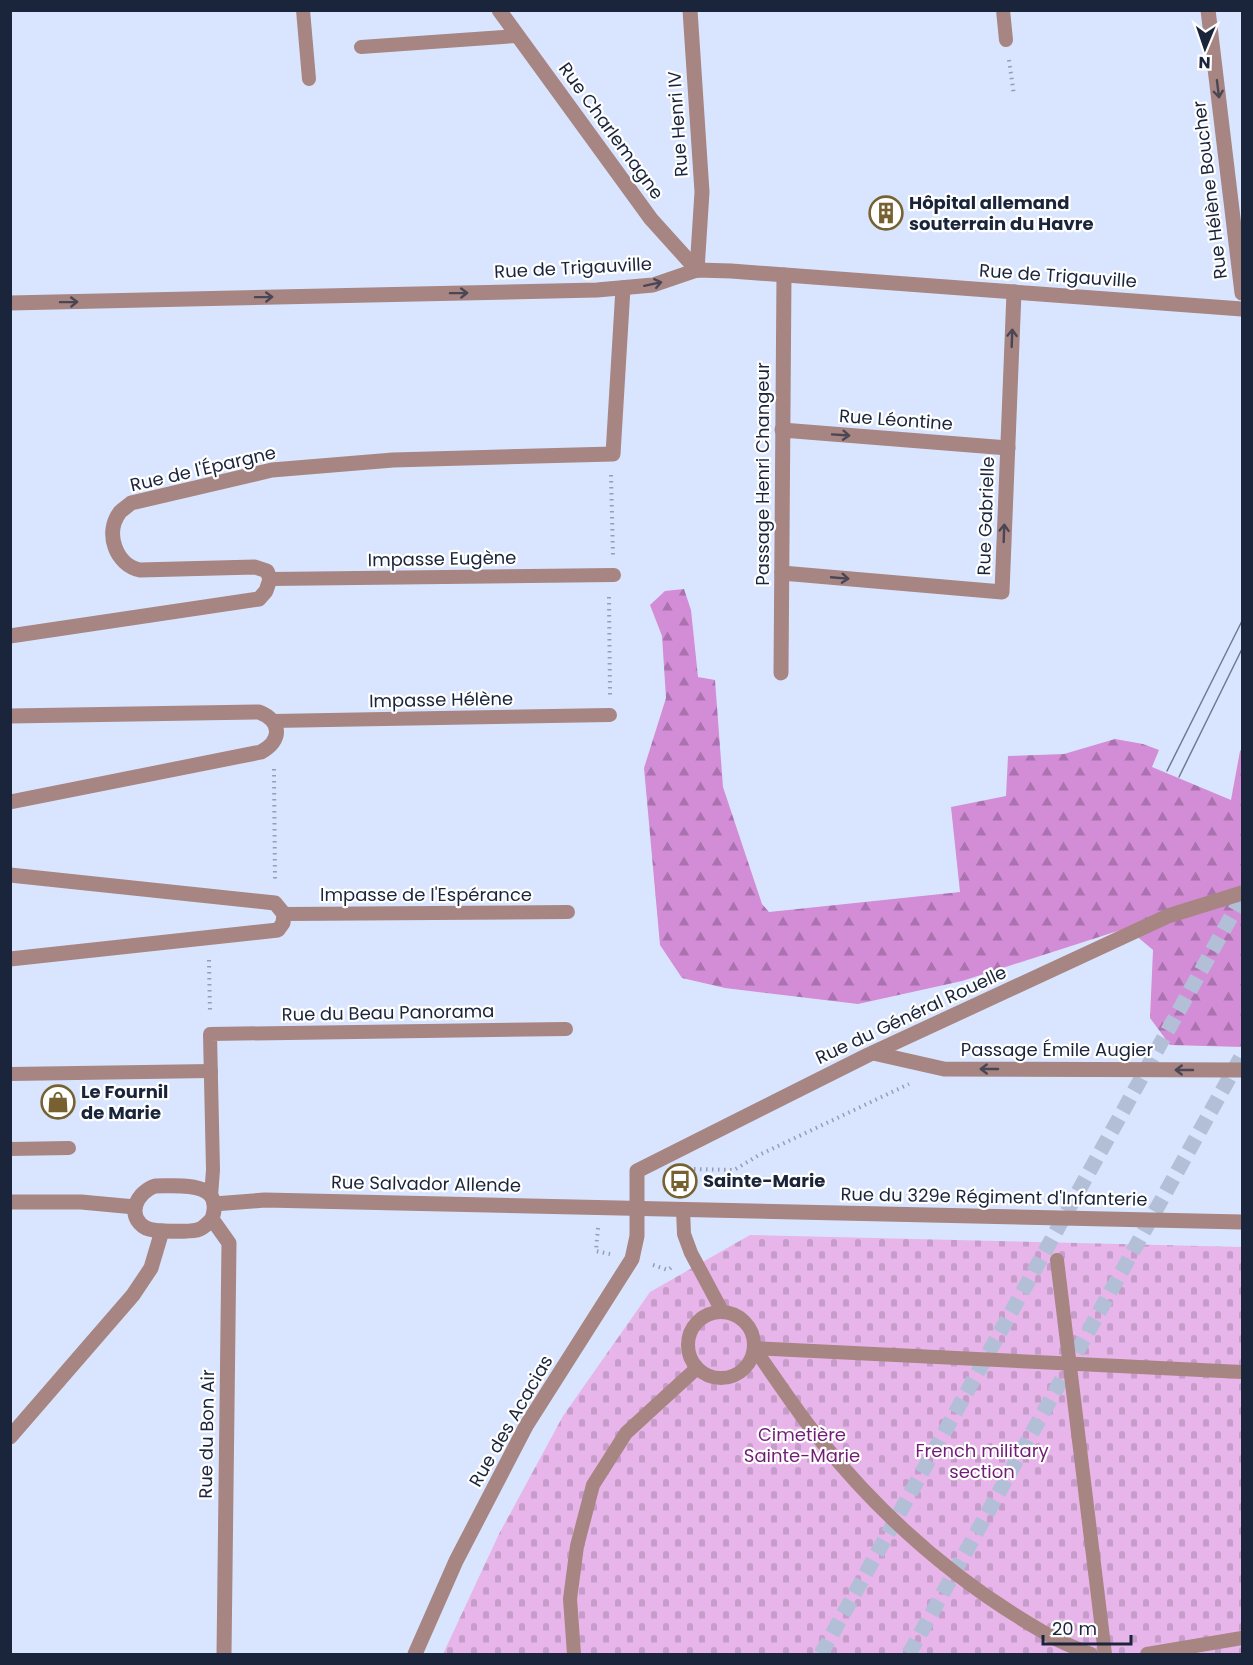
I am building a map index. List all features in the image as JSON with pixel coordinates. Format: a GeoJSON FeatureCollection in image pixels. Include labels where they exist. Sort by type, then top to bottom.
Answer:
{"type":"FeatureCollection","features":[{"type":"Feature","properties":{"kind":"street","name":"Rue Charlemagne"},"geometry":{"type":"LineString","coordinates":[[499,10],[651,219],[697,270]]}},
{"type":"Feature","properties":{"kind":"street","name":"Rue Henri IV"},"geometry":{"type":"LineString","coordinates":[[690,10],[702,192],[697,270]]}},
{"type":"Feature","properties":{"kind":"street","name":"Rue Hélène Boucher"},"geometry":{"type":"LineString","coordinates":[[1208,10],[1238,226],[1242,293]]}},
{"type":"Feature","properties":{"kind":"street","name":"Rue de Trigauville"},"geometry":{"type":"LineString","coordinates":[[10,303],[623,288],[653,285],[697,270],[1242,309]]}},
{"type":"Feature","properties":{"kind":"street","name":"Passage Henri Changeur"},"geometry":{"type":"LineString","coordinates":[[781,673],[784,275]]}},
{"type":"Feature","properties":{"kind":"street"},"geometry":{"type":"LineString","coordinates":[[611,453],[613,454],[623,288]]}},
{"type":"Feature","properties":{"kind":"street","name":"Rue Gabrielle"},"geometry":{"type":"LineString","coordinates":[[782,573],[1002,592],[1014,292]]}},
{"type":"Feature","properties":{"kind":"street","name":"Rue Léontine"},"geometry":{"type":"LineString","coordinates":[[782,430],[1008,448]]}},
{"type":"Feature","properties":{"kind":"street","name":"Rue de l'Épargne"},"geometry":{"type":"LineString","coordinates":[[270,579],[267,571],[255,567],[140,570],[130,568],[123,562],[115,548],[113,534],[115,521],[131,503],[272,470],[393,460],[611,453]]}},
{"type":"Feature","properties":{"kind":"street"},"geometry":{"type":"LineString","coordinates":[[10,636],[260,599],[270,579]]}},
{"type":"Feature","properties":{"kind":"street"},"geometry":{"type":"LineString","coordinates":[[10,716],[259,712],[267,715],[276,728],[274,743],[261,752],[10,802]]}},
{"type":"Feature","properties":{"kind":"street"},"geometry":{"type":"LineString","coordinates":[[10,875],[280,908],[283,923],[278,930],[10,959]]}},
{"type":"Feature","properties":{"kind":"street","name":"Rue du Général Rouelle"},"geometry":{"type":"LineString","coordinates":[[637,1209],[637,1171],[873,1053],[1167,916],[1242,893]]}},
{"type":"Feature","properties":{"kind":"street","name":"Passage Émile Augier"},"geometry":{"type":"LineString","coordinates":[[873,1053],[944,1069],[1242,1070]]}},
{"type":"Feature","properties":{"kind":"street"},"geometry":{"type":"LineString","coordinates":[[155,1185],[198,1186],[212,1206],[198,1230],[162,1231],[147,1229],[142,1225],[136,1215],[135,1207],[141,1193],[155,1185]]}},
{"type":"Feature","properties":{"kind":"street","name":"Rue Salvador Allende"},"geometry":{"type":"LineString","coordinates":[[212,1206],[265,1200],[637,1209]]}},
{"type":"Feature","properties":{"kind":"street"},"geometry":{"type":"LineString","coordinates":[[10,1202],[81,1202],[135,1207]]}},
{"type":"Feature","properties":{"kind":"street","name":"Rue du Bon Air"},"geometry":{"type":"LineString","coordinates":[[212,1206],[229,1243],[224,1654]]}},
{"type":"Feature","properties":{"kind":"street","name":"Rue du 329e Régiment d'Infanterie"},"geometry":{"type":"LineString","coordinates":[[637,1209],[1242,1222]]}},
{"type":"Feature","properties":{"kind":"street","name":"Rue des Acacias"},"geometry":{"type":"LineString","coordinates":[[415,1654],[456,1561],[526,1426],[632,1259],[637,1236],[637,1209]]}},
{"type":"Feature","properties":{"kind":"street"},"geometry":{"type":"LineString","coordinates":[[10,1437],[133,1295],[151,1268],[162,1231]]}},
{"type":"Feature","properties":{"kind":"lane"},"geometry":{"type":"LineString","coordinates":[[303,10],[309,79]]}},
{"type":"Feature","properties":{"kind":"lane"},"geometry":{"type":"LineString","coordinates":[[1003,10],[1006,40]]}},
{"type":"Feature","properties":{"kind":"lane"},"geometry":{"type":"LineString","coordinates":[[361,47],[516,36]]}},
{"type":"Feature","properties":{"kind":"lane","name":"Impasse Eugène"},"geometry":{"type":"LineString","coordinates":[[270,579],[611,575]]}},
{"type":"Feature","properties":{"kind":"lane","name":"Impasse Hélène"},"geometry":{"type":"LineString","coordinates":[[273,721],[610,715]]}},
{"type":"Feature","properties":{"kind":"lane","name":"Impasse de l'Espérance"},"geometry":{"type":"LineString","coordinates":[[280,908],[568,912]]}},
{"type":"Feature","properties":{"kind":"lane","name":"Rue du Beau Panorama"},"geometry":{"type":"LineString","coordinates":[[210,1034],[566,1029]]}},
{"type":"Feature","properties":{"kind":"lane"},"geometry":{"type":"LineString","coordinates":[[210,1034],[212,1206]]}},
{"type":"Feature","properties":{"kind":"lane"},"geometry":{"type":"LineString","coordinates":[[10,1074],[211,1071]]}},
{"type":"Feature","properties":{"kind":"lane"},"geometry":{"type":"LineString","coordinates":[[10,1149],[69,1148]]}},
{"type":"Feature","properties":{"kind":"lane"},"geometry":{"type":"LineString","coordinates":[[683,1209],[684,1234],[691,1253],[722,1311]]}},
{"type":"Feature","properties":{"kind":"lane"},"geometry":{"type":"LineString","coordinates":[[1058,1260],[1105,1654]]}},
{"type":"Feature","properties":{"kind":"lane"},"geometry":{"type":"LineString","coordinates":[[722,1311],[742,1319],[749,1327],[754,1348],[752,1358],[745,1368],[727,1378],[716,1378],[706,1375],[697,1368],[688,1348],[693,1327],[711,1313],[722,1311]]}},
{"type":"Feature","properties":{"kind":"lane"},"geometry":{"type":"LineString","coordinates":[[754,1348],[1242,1372]]}},
{"type":"Feature","properties":{"kind":"lane"},"geometry":{"type":"LineString","coordinates":[[754,1348],[820,1441],[921,1547],[1010,1612],[1047,1635],[1091,1654]]}},
{"type":"Feature","properties":{"kind":"lane"},"geometry":{"type":"LineString","coordinates":[[574,1654],[570,1599],[577,1546],[593,1485],[626,1433],[697,1368]]}},
{"type":"Feature","properties":{"kind":"lane"},"geometry":{"type":"LineString","coordinates":[[1147,1654],[1242,1638]]}},
{"type":"Feature","properties":{"kind":"path"},"geometry":{"type":"LineString","coordinates":[[1006,40],[1014,95]]}},
{"type":"Feature","properties":{"kind":"path"},"geometry":{"type":"LineString","coordinates":[[610,715],[611,453]]}},
{"type":"Feature","properties":{"kind":"path"},"geometry":{"type":"LineString","coordinates":[[274,743],[280,908]]}},
{"type":"Feature","properties":{"kind":"path"},"geometry":{"type":"LineString","coordinates":[[208,937],[210,1034]]}},
{"type":"Feature","properties":{"kind":"path"},"geometry":{"type":"LineString","coordinates":[[684,1168],[734,1170],[759,1155],[912,1082],[922,1063]]}},
{"type":"Feature","properties":{"kind":"green space"},"geometry":{"type":"Polygon","coordinates":[[[684,589],[691,610],[698,677],[715,680],[723,787],[762,904],[769,912],[960,892],[951,807],[1006,796],[1008,756],[1064,754],[1115,739],[1143,744],[1159,750],[1152,767],[1231,800],[1242,749],[1242,1047],[1170,1045],[1150,1018],[1153,950],[1127,928],[962,981],[858,1004],[725,988],[682,978],[660,945],[644,768],[666,698],[662,636],[650,605],[665,591],[684,589]]]}},
{"type":"Feature","properties":{"kind":"green space","name":"Cimetière Sainte-Marie"},"geometry":{"type":"Polygon","coordinates":[[[750,1235],[1242,1247],[1242,1654],[443,1654],[499,1534],[563,1416],[650,1292],[750,1235]]]}},
{"type":"Feature","properties":{"kind":"tunnel"},"geometry":{"type":"LineString","coordinates":[[821,1654],[1242,897]]}},
{"type":"Feature","properties":{"kind":"tunnel"},"geometry":{"type":"LineString","coordinates":[[909,1654],[1242,1055]]}},
{"type":"Feature","properties":{"kind":"tram line"},"geometry":{"type":"LineString","coordinates":[[1167,771],[1242,621]]}},
{"type":"Feature","properties":{"kind":"tram line"},"geometry":{"type":"LineString","coordinates":[[1179,777],[1242,649]]}},
{"type":"Feature","properties":{"kind":"place","name":"Hôpital allemand souterrain du Havre"},"geometry":{"type":"Point","coordinates":[886,213]}},
{"type":"Feature","properties":{"kind":"place","name":"Le Fournil de Marie"},"geometry":{"type":"Point","coordinates":[58,1102]}},
{"type":"Feature","properties":{"kind":"place","name":"Sainte-Marie"},"geometry":{"type":"Point","coordinates":[680,1181]}},
{"type":"Feature","properties":{"kind":"park label","name":"French military section"},"geometry":{"type":"Point","coordinates":[982,1461]}}]}
